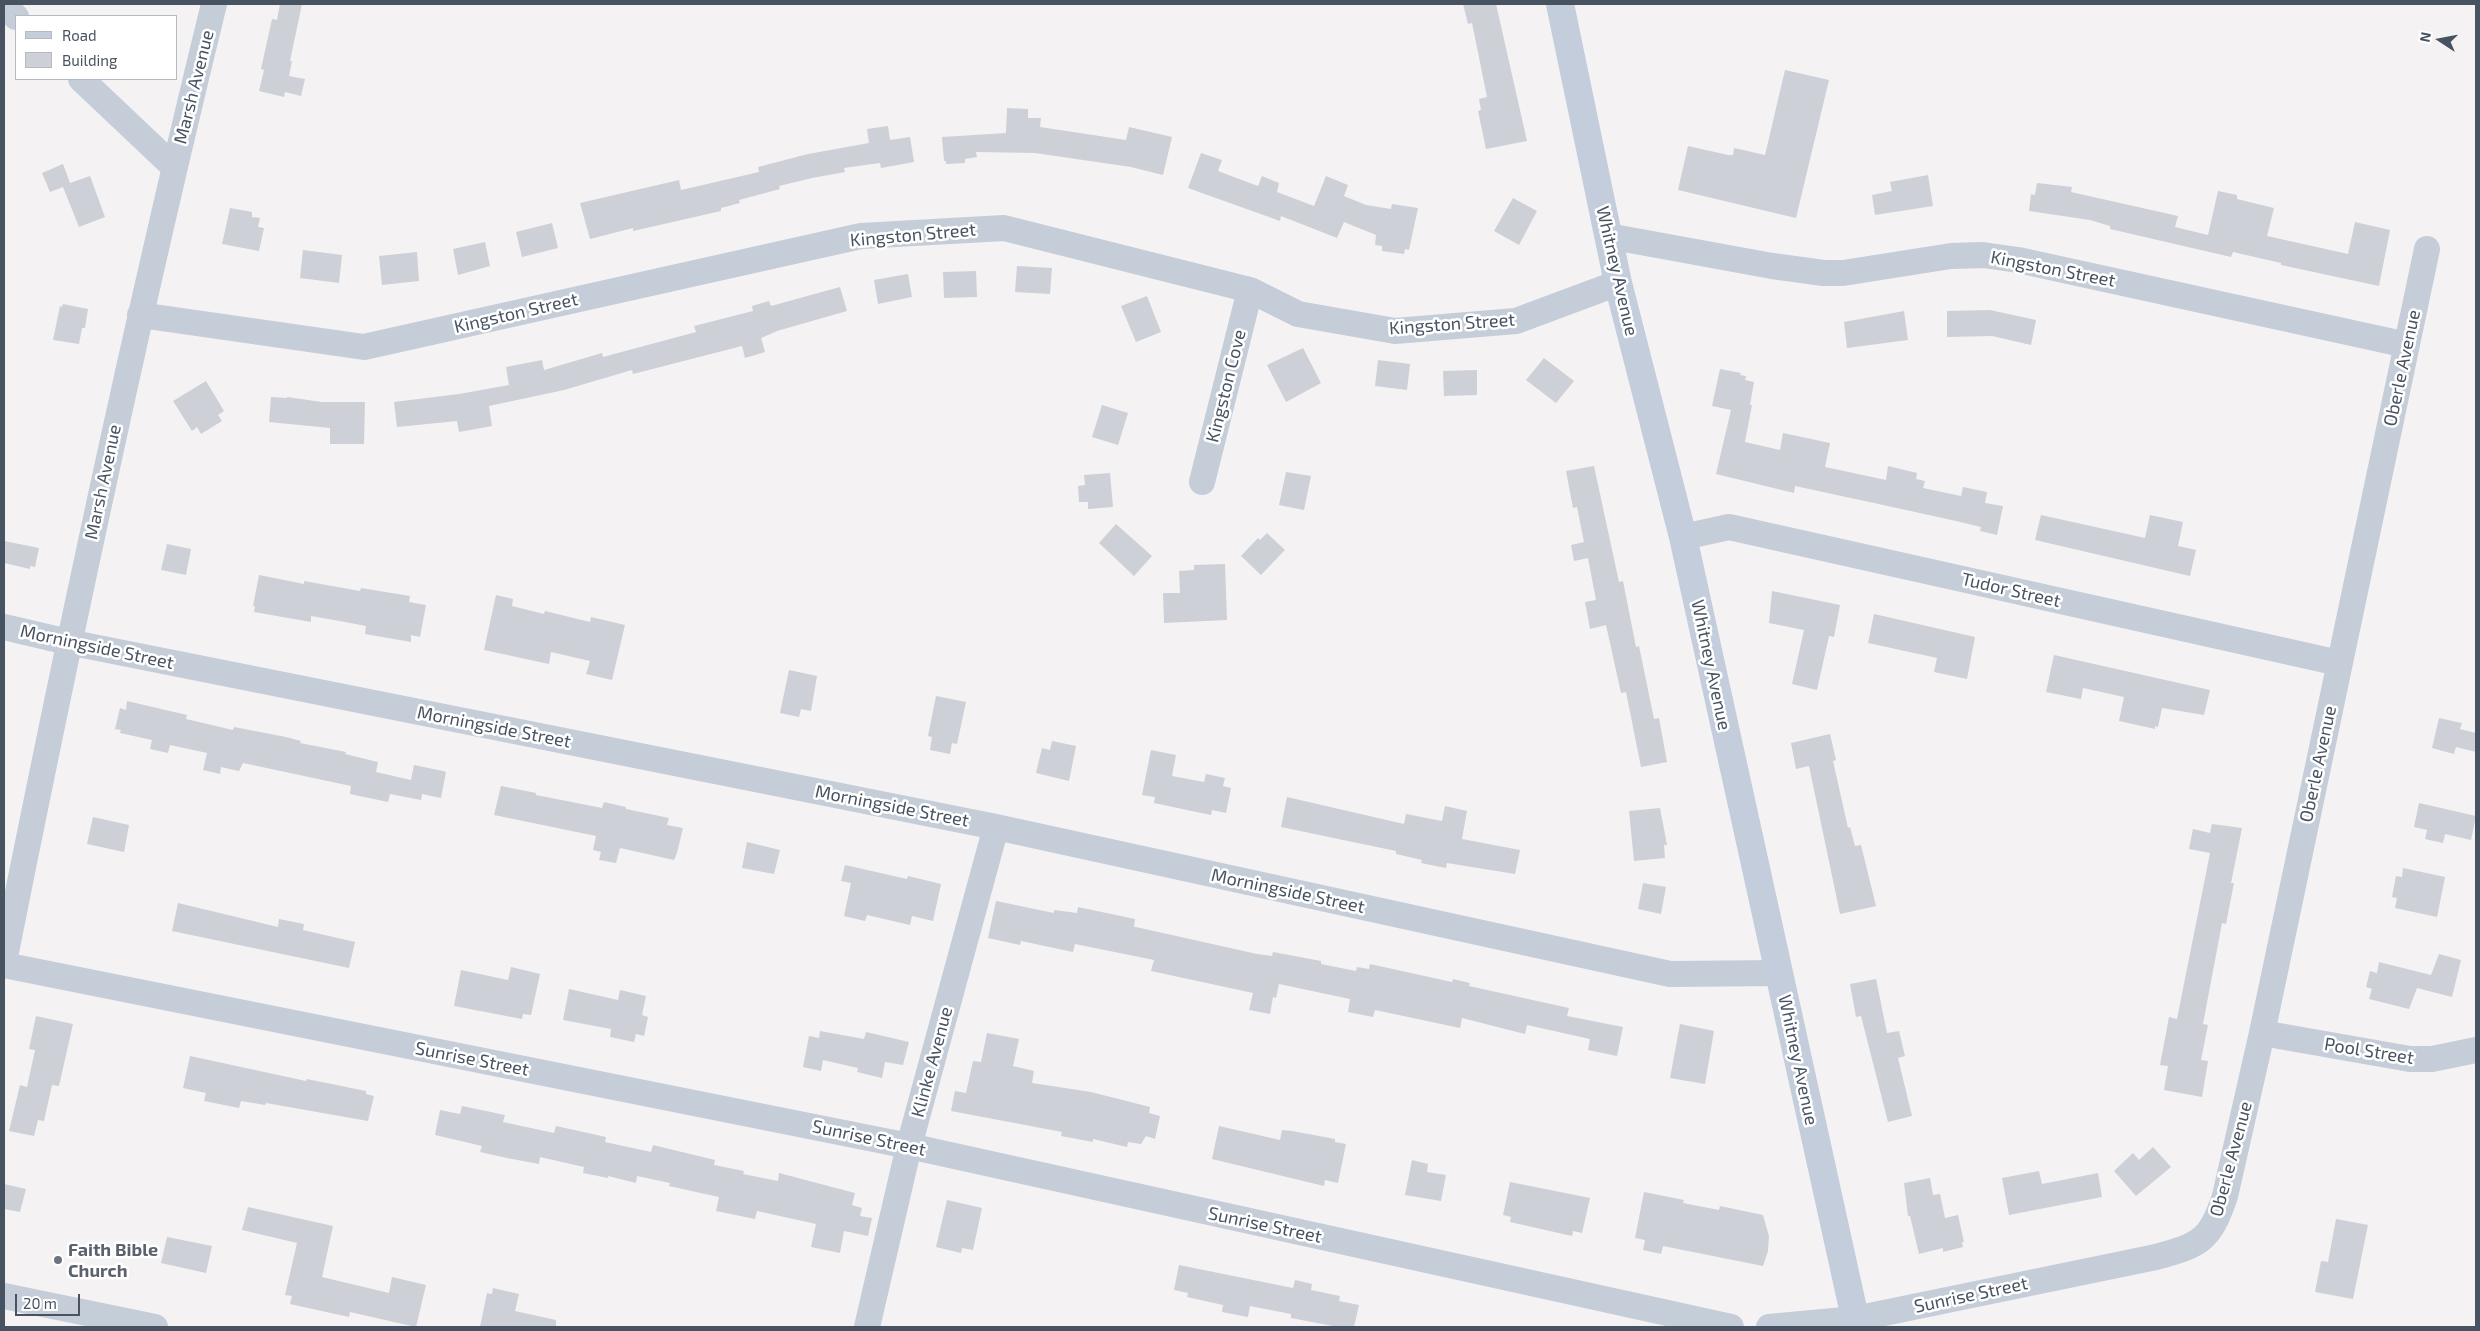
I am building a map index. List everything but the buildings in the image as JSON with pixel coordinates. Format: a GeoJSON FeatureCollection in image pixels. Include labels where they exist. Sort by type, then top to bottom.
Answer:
{"type":"FeatureCollection","features":[{"type":"Feature","properties":{"kind":"main road","name":"Whitney Avenue"},"geometry":{"type":"LineString","coordinates":[[1560,4],[1618,283],[1683,537],[1856,1323]]}},
{"type":"Feature","properties":{"kind":"street","name":"Marsh Avenue"},"geometry":{"type":"LineString","coordinates":[[4,963],[68,642],[174,167],[214,4]]}},
{"type":"Feature","properties":{"kind":"street"},"geometry":{"type":"LineString","coordinates":[[4,6],[15,16]]}},
{"type":"Feature","properties":{"kind":"street"},"geometry":{"type":"LineString","coordinates":[[82,80],[174,167]]}},
{"type":"Feature","properties":{"kind":"street","name":"Kingston Street"},"geometry":{"type":"LineString","coordinates":[[140,316],[364,347],[861,236],[1004,228],[1250,290],[1298,314],[1395,332],[1516,321],[1618,283]]}},
{"type":"Feature","properties":{"kind":"street","name":"Kingston Street"},"geometry":{"type":"LineString","coordinates":[[1608,236],[1772,266],[1824,273],[1843,273],[1951,256],[1983,255],[2018,260],[2406,345]]}},
{"type":"Feature","properties":{"kind":"street","name":"Oberle Avenue"},"geometry":{"type":"LineString","coordinates":[[2171,1253],[2191,1246],[2208,1235],[2218,1219],[2225,1196],[2262,1033],[2427,249]]}},
{"type":"Feature","properties":{"kind":"street","name":"Kingston Cove"},"geometry":{"type":"LineString","coordinates":[[1202,482],[1250,290]]}},
{"type":"Feature","properties":{"kind":"street","name":"Tudor Street"},"geometry":{"type":"LineString","coordinates":[[1683,537],[1730,527],[2339,663]]}},
{"type":"Feature","properties":{"kind":"street","name":"Morningside Street"},"geometry":{"type":"LineString","coordinates":[[4,627],[68,642],[996,827],[1670,974],[1780,973]]}},
{"type":"Feature","properties":{"kind":"street","name":"Klinke Avenue"},"geometry":{"type":"LineString","coordinates":[[867,1327],[909,1146],[996,827]]}},
{"type":"Feature","properties":{"kind":"street","name":"Sunrise Street"},"geometry":{"type":"LineString","coordinates":[[4,963],[909,1146],[1731,1327]]}},
{"type":"Feature","properties":{"kind":"street","name":"Pool Street"},"geometry":{"type":"LineString","coordinates":[[2262,1033],[2410,1059],[2432,1059],[2476,1050]]}},
{"type":"Feature","properties":{"kind":"street","name":"Sunrise Street"},"geometry":{"type":"LineString","coordinates":[[1769,1327],[1856,1323],[2171,1253]]}},
{"type":"Feature","properties":{"kind":"street"},"geometry":{"type":"LineString","coordinates":[[4,1296],[155,1327]]}},
{"type":"Feature","properties":{"kind":"place","name":"Faith Bible Church"},"geometry":{"type":"Point","coordinates":[58,1260]}}]}
